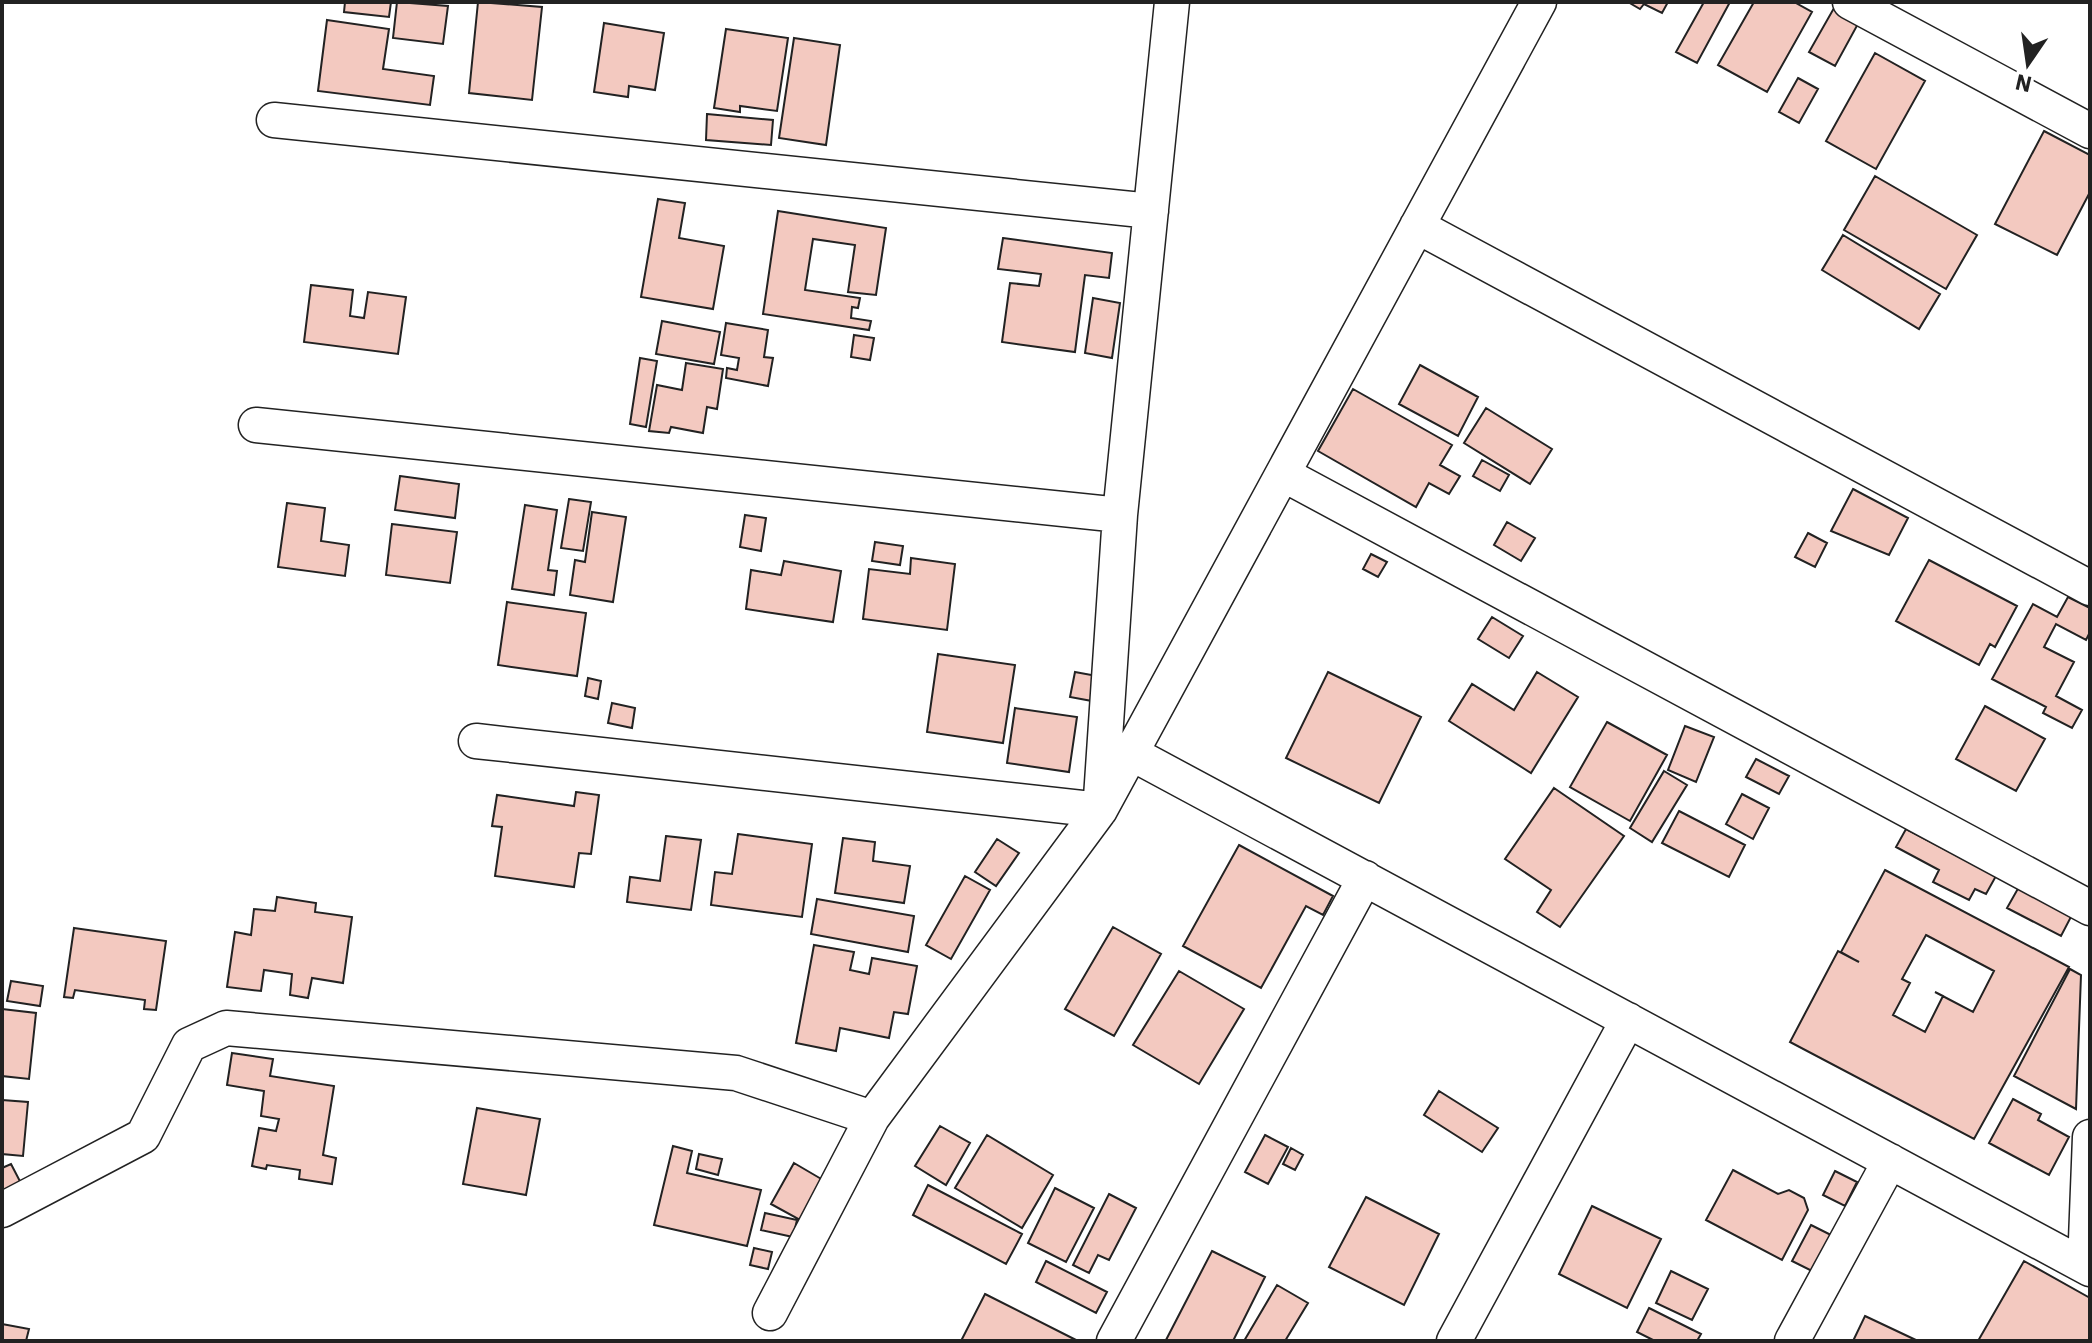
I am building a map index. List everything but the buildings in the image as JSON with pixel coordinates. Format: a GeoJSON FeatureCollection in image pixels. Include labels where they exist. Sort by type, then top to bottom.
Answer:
{"type":"FeatureCollection","features":[{"type":"Feature","properties":{"kind":"street"},"geometry":{"type":"LineString","coordinates":[[1100,810],[1120,515],[1172,2]]}},
{"type":"Feature","properties":{"kind":"street"},"geometry":{"type":"LineString","coordinates":[[770,1313],[872,1118],[1100,810],[1539,2]]}},
{"type":"Feature","properties":{"kind":"street"},"geometry":{"type":"LineString","coordinates":[[1850,2],[2090,131]]}},
{"type":"Feature","properties":{"kind":"street"},"geometry":{"type":"LineString","coordinates":[[274,120],[1151,211]]}},
{"type":"Feature","properties":{"kind":"street"},"geometry":{"type":"LineString","coordinates":[[1417,226],[2090,588]]}},
{"type":"Feature","properties":{"kind":"street"},"geometry":{"type":"LineString","coordinates":[[256,425],[1120,515]]}},
{"type":"Feature","properties":{"kind":"street"},"geometry":{"type":"LineString","coordinates":[[1283,474],[2090,908]]}},
{"type":"Feature","properties":{"kind":"street"},"geometry":{"type":"LineString","coordinates":[[476,741],[1100,810]]}},
{"type":"Feature","properties":{"kind":"street"},"geometry":{"type":"LineString","coordinates":[[1131,753],[2087,1267],[2090,1137]]}},
{"type":"Feature","properties":{"kind":"street"},"geometry":{"type":"LineString","coordinates":[[1114,1341],[1365,878]]}},
{"type":"Feature","properties":{"kind":"street"},"geometry":{"type":"LineString","coordinates":[[1454,1341],[1628,1020]]}},
{"type":"Feature","properties":{"kind":"street"},"geometry":{"type":"LineString","coordinates":[[2,1210],[143,1136],[189,1045],[226,1028],[736,1073],[872,1118]]}},
{"type":"Feature","properties":{"kind":"street"},"geometry":{"type":"LineString","coordinates":[[1792,1341],[1890,1161]]}}]}
